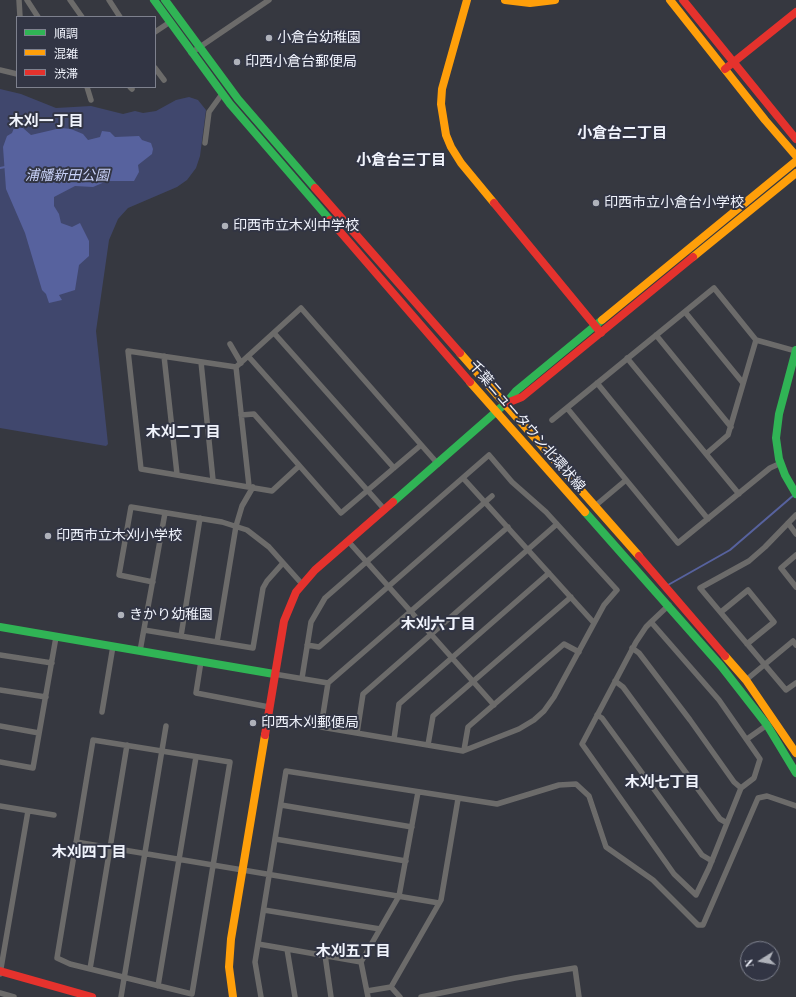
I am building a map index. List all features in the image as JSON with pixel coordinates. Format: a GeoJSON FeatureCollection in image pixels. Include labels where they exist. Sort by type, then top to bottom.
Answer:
{"type":"FeatureCollection","features":[{"type":"Feature","properties":{"kind":"street"},"geometry":{"type":"LineString","coordinates":[[19,0],[20,16]]}},
{"type":"Feature","properties":{"kind":"street"},"geometry":{"type":"LineString","coordinates":[[27,0],[37,16]]}},
{"type":"Feature","properties":{"kind":"street"},"geometry":{"type":"LineString","coordinates":[[70,0],[81,16]]}},
{"type":"Feature","properties":{"kind":"street"},"geometry":{"type":"LineString","coordinates":[[109,0],[119,16]]}},
{"type":"Feature","properties":{"kind":"street"},"geometry":{"type":"LineString","coordinates":[[154,0],[170,22],[195,50]]}},
{"type":"Feature","properties":{"kind":"street"},"geometry":{"type":"LineString","coordinates":[[165,0],[195,50],[219,97],[210,112],[205,143]]}},
{"type":"Feature","properties":{"kind":"street"},"geometry":{"type":"LineString","coordinates":[[195,50],[269,0]]}},
{"type":"Feature","properties":{"kind":"street"},"geometry":{"type":"LineString","coordinates":[[467,0],[442,89],[441,104],[446,135],[451,147],[461,163],[601,333]]}},
{"type":"Feature","properties":{"kind":"street"},"geometry":{"type":"LineString","coordinates":[[505,0],[530,3],[555,0]]}},
{"type":"Feature","properties":{"kind":"street"},"geometry":{"type":"LineString","coordinates":[[670,0],[796,156]]}},
{"type":"Feature","properties":{"kind":"street"},"geometry":{"type":"LineString","coordinates":[[683,0],[796,139]]}},
{"type":"Feature","properties":{"kind":"street"},"geometry":{"type":"LineString","coordinates":[[725,69],[796,12]]}},
{"type":"Feature","properties":{"kind":"street"},"geometry":{"type":"LineString","coordinates":[[156,31],[170,22]]}},
{"type":"Feature","properties":{"kind":"street","name":"千葉ニュータウン北環状線"},"geometry":{"type":"LineString","coordinates":[[195,50],[363,243],[506,403],[746,680],[777,723],[796,753]]}},
{"type":"Feature","properties":{"kind":"street"},"geometry":{"type":"LineString","coordinates":[[156,69],[164,80]]}},
{"type":"Feature","properties":{"kind":"street"},"geometry":{"type":"LineString","coordinates":[[0,70],[16,74]]}},
{"type":"Feature","properties":{"kind":"street"},"geometry":{"type":"LineString","coordinates":[[87,88],[91,100]]}},
{"type":"Feature","properties":{"kind":"street","name":"千葉ニュータウン北環状線"},"geometry":{"type":"LineString","coordinates":[[219,97],[230,104],[496,412],[669,605],[767,725],[796,772]]}},
{"type":"Feature","properties":{"kind":"street"},"geometry":{"type":"LineString","coordinates":[[232,997],[229,967],[231,939],[274,674],[286,613],[302,584],[348,541],[438,464],[506,403],[516,391],[796,161]]}},
{"type":"Feature","properties":{"kind":"street"},"geometry":{"type":"LineString","coordinates":[[506,403],[522,397],[796,173]]}},
{"type":"Feature","properties":{"kind":"street"},"geometry":{"type":"LineString","coordinates":[[356,249],[363,243]]}},
{"type":"Feature","properties":{"kind":"street"},"geometry":{"type":"LineString","coordinates":[[552,420],[714,288],[756,340],[796,350],[779,414],[776,438],[781,463],[791,487],[796,494]]}},
{"type":"Feature","properties":{"kind":"street"},"geometry":{"type":"LineString","coordinates":[[298,467],[272,491],[141,468],[128,351],[201,362],[238,365],[302,308],[438,464]]}},
{"type":"Feature","properties":{"kind":"street"},"geometry":{"type":"LineString","coordinates":[[685,312],[744,383]]}},
{"type":"Feature","properties":{"kind":"street"},"geometry":{"type":"LineString","coordinates":[[274,333],[394,468]]}},
{"type":"Feature","properties":{"kind":"street"},"geometry":{"type":"LineString","coordinates":[[656,335],[731,427]]}},
{"type":"Feature","properties":{"kind":"street"},"geometry":{"type":"LineString","coordinates":[[706,454],[728,436],[756,340]]}},
{"type":"Feature","properties":{"kind":"street"},"geometry":{"type":"LineString","coordinates":[[217,642],[236,526],[242,506],[251,487],[241,415],[238,365],[230,344]]}},
{"type":"Feature","properties":{"kind":"street"},"geometry":{"type":"LineString","coordinates":[[164,356],[177,474]]}},
{"type":"Feature","properties":{"kind":"street"},"geometry":{"type":"LineString","coordinates":[[248,356],[385,510]]}},
{"type":"Feature","properties":{"kind":"street"},"geometry":{"type":"LineString","coordinates":[[627,358],[739,494]]}},
{"type":"Feature","properties":{"kind":"street"},"geometry":{"type":"LineString","coordinates":[[201,362],[213,480]]}},
{"type":"Feature","properties":{"kind":"street"},"geometry":{"type":"LineString","coordinates":[[597,383],[708,519]]}},
{"type":"Feature","properties":{"kind":"street"},"geometry":{"type":"LineString","coordinates":[[567,408],[678,543],[770,468],[781,463]]}},
{"type":"Feature","properties":{"kind":"street"},"geometry":{"type":"LineString","coordinates":[[241,415],[254,414],[298,467],[341,513],[421,445]]}},
{"type":"Feature","properties":{"kind":"street"},"geometry":{"type":"LineString","coordinates":[[302,678],[311,622],[320,605],[330,593],[489,455],[512,482],[546,512],[617,590],[604,606],[554,697],[540,715],[519,729],[464,750],[321,727],[328,683],[508,527]]}},
{"type":"Feature","properties":{"kind":"street"},"geometry":{"type":"LineString","coordinates":[[463,478],[594,623]]}},
{"type":"Feature","properties":{"kind":"street"},"geometry":{"type":"LineString","coordinates":[[594,506],[626,480]]}},
{"type":"Feature","properties":{"kind":"street"},"geometry":{"type":"LineString","coordinates":[[307,644],[319,647],[492,496]]}},
{"type":"Feature","properties":{"kind":"street"},"geometry":{"type":"LineString","coordinates":[[153,582],[119,575],[131,507],[200,518],[236,526],[258,537],[302,584]]}},
{"type":"Feature","properties":{"kind":"street"},"geometry":{"type":"LineString","coordinates":[[140,651],[165,513]]}},
{"type":"Feature","properties":{"kind":"street"},"geometry":{"type":"LineString","coordinates":[[796,515],[749,561],[700,588],[786,690],[796,683]]}},
{"type":"Feature","properties":{"kind":"street"},"geometry":{"type":"LineString","coordinates":[[181,636],[200,518]]}},
{"type":"Feature","properties":{"kind":"street"},"geometry":{"type":"LineString","coordinates":[[357,733],[363,694],[557,524]]}},
{"type":"Feature","properties":{"kind":"street"},"geometry":{"type":"LineString","coordinates":[[788,524],[796,534]]}},
{"type":"Feature","properties":{"kind":"street"},"geometry":{"type":"LineString","coordinates":[[348,541],[494,705]]}},
{"type":"Feature","properties":{"kind":"street"},"geometry":{"type":"LineString","coordinates":[[796,555],[781,568],[796,587]]}},
{"type":"Feature","properties":{"kind":"street"},"geometry":{"type":"LineString","coordinates":[[144,630],[253,648],[263,588],[270,576],[283,564]]}},
{"type":"Feature","properties":{"kind":"street"},"geometry":{"type":"LineString","coordinates":[[394,739],[399,704],[549,573]]}},
{"type":"Feature","properties":{"kind":"street"},"geometry":{"type":"LineString","coordinates":[[721,612],[748,590],[774,622],[748,644]]}},
{"type":"Feature","properties":{"kind":"street"},"geometry":{"type":"LineString","coordinates":[[428,745],[433,716],[571,597]]}},
{"type":"Feature","properties":{"kind":"street"},"geometry":{"type":"LineString","coordinates":[[651,622],[719,700],[760,759],[754,778],[741,788],[712,861],[696,895],[674,874],[582,744],[632,648],[651,622],[669,605]]}},
{"type":"Feature","properties":{"kind":"street"},"geometry":{"type":"LineString","coordinates":[[0,627],[328,683]]}},
{"type":"Feature","properties":{"kind":"street"},"geometry":{"type":"LineString","coordinates":[[0,762],[33,768],[56,637]]}},
{"type":"Feature","properties":{"kind":"street"},"geometry":{"type":"LineString","coordinates":[[746,680],[793,641],[796,646]]}},
{"type":"Feature","properties":{"kind":"street"},"geometry":{"type":"LineString","coordinates":[[464,750],[468,727],[564,644],[579,652]]}},
{"type":"Feature","properties":{"kind":"street"},"geometry":{"type":"LineString","coordinates":[[102,712],[113,646]]}},
{"type":"Feature","properties":{"kind":"street"},"geometry":{"type":"LineString","coordinates":[[632,648],[639,653],[690,720],[734,782],[741,788]]}},
{"type":"Feature","properties":{"kind":"street"},"geometry":{"type":"LineString","coordinates":[[0,655],[52,663]]}},
{"type":"Feature","properties":{"kind":"street"},"geometry":{"type":"LineString","coordinates":[[201,661],[196,693],[269,707]]}},
{"type":"Feature","properties":{"kind":"street"},"geometry":{"type":"LineString","coordinates":[[615,681],[622,687],[720,819],[727,823]]}},
{"type":"Feature","properties":{"kind":"street"},"geometry":{"type":"LineString","coordinates":[[0,690],[46,697]]}},
{"type":"Feature","properties":{"kind":"street"},"geometry":{"type":"LineString","coordinates":[[596,715],[602,718],[702,855],[712,861]]}},
{"type":"Feature","properties":{"kind":"street"},"geometry":{"type":"LineString","coordinates":[[747,739],[767,725]]}},
{"type":"Feature","properties":{"kind":"street"},"geometry":{"type":"LineString","coordinates":[[0,726],[39,733]]}},
{"type":"Feature","properties":{"kind":"street"},"geometry":{"type":"LineString","coordinates":[[121,997],[166,726]]}},
{"type":"Feature","properties":{"kind":"street"},"geometry":{"type":"LineString","coordinates":[[94,740],[162,751],[230,762],[192,994],[90,969],[57,958],[94,740]]}},
{"type":"Feature","properties":{"kind":"street"},"geometry":{"type":"LineString","coordinates":[[90,969],[127,745]]}},
{"type":"Feature","properties":{"kind":"street"},"geometry":{"type":"LineString","coordinates":[[158,986],[196,757]]}},
{"type":"Feature","properties":{"kind":"street"},"geometry":{"type":"LineString","coordinates":[[261,997],[255,962],[286,770],[458,799],[497,804],[559,785],[576,784],[589,796],[606,847],[653,880],[698,925],[703,924],[758,798],[766,796],[796,806]]}},
{"type":"Feature","properties":{"kind":"street"},"geometry":{"type":"LineString","coordinates":[[418,792],[399,896],[361,962],[368,994],[391,988],[439,903],[458,799]]}},
{"type":"Feature","properties":{"kind":"street"},"geometry":{"type":"LineString","coordinates":[[281,805],[412,827]]}},
{"type":"Feature","properties":{"kind":"street"},"geometry":{"type":"LineString","coordinates":[[0,806],[54,816]]}},
{"type":"Feature","properties":{"kind":"street"},"geometry":{"type":"LineString","coordinates":[[28,811],[3,942],[1,972],[92,997]]}},
{"type":"Feature","properties":{"kind":"street"},"geometry":{"type":"LineString","coordinates":[[275,839],[406,862]]}},
{"type":"Feature","properties":{"kind":"street"},"geometry":{"type":"LineString","coordinates":[[76,842],[439,903]]}},
{"type":"Feature","properties":{"kind":"street"},"geometry":{"type":"LineString","coordinates":[[264,910],[380,929]]}},
{"type":"Feature","properties":{"kind":"street"},"geometry":{"type":"LineString","coordinates":[[258,944],[361,962]]}},
{"type":"Feature","properties":{"kind":"street"},"geometry":{"type":"LineString","coordinates":[[287,949],[295,997]]}},
{"type":"Feature","properties":{"kind":"street"},"geometry":{"type":"LineString","coordinates":[[325,955],[332,997]]}},
{"type":"Feature","properties":{"kind":"street"},"geometry":{"type":"LineString","coordinates":[[421,997],[515,978],[575,968],[579,997]]}},
{"type":"Feature","properties":{"kind":"street"},"geometry":{"type":"LineString","coordinates":[[391,988],[400,997]]}},
{"type":"Feature","properties":{"kind":"street"},"geometry":{"type":"LineString","coordinates":[[0,993],[14,997]]}},
{"type":"Feature","properties":{"kind":"green space","name":"浦幡新田公園"},"geometry":{"type":"Polygon","coordinates":[[[0,89],[21,94],[56,108],[91,106],[123,114],[135,111],[143,113],[156,111],[176,100],[189,97],[198,100],[206,110],[200,156],[196,168],[187,180],[177,187],[128,208],[118,219],[109,240],[96,331],[108,444],[106,446],[0,428],[0,89]]]}},
{"type":"Feature","properties":{"kind":"shaded area"},"geometry":{"type":"Polygon","coordinates":[[[14,128],[23,128],[31,135],[61,128],[71,129],[83,134],[88,140],[100,137],[102,131],[110,132],[115,137],[139,136],[142,140],[151,143],[153,149],[152,154],[138,165],[139,172],[134,181],[107,181],[93,187],[75,186],[54,197],[54,206],[59,214],[61,223],[72,227],[80,223],[89,241],[89,256],[79,265],[75,290],[59,295],[62,300],[49,303],[46,294],[42,290],[25,233],[6,189],[3,147],[7,136],[12,133],[14,128]]]}},
{"type":"Feature","properties":{"kind":"waterway"},"geometry":{"type":"LineString","coordinates":[[0,168],[5,167]]}},
{"type":"Feature","properties":{"kind":"waterway"},"geometry":{"type":"LineString","coordinates":[[668,585],[730,550],[795,494]]}},
{"type":"Feature","properties":{"kind":"traffic: fast"},"geometry":{"type":"LineString","coordinates":[[154,0],[230,104],[330,220]]}},
{"type":"Feature","properties":{"kind":"traffic: fast"},"geometry":{"type":"LineString","coordinates":[[165,0],[238,99],[315,188]]}},
{"type":"Feature","properties":{"kind":"traffic: fast"},"geometry":{"type":"LineString","coordinates":[[393,502],[506,403],[516,391],[602,320]]}},
{"type":"Feature","properties":{"kind":"traffic: fast"},"geometry":{"type":"LineString","coordinates":[[796,350],[779,414],[776,438],[779,459],[785,475],[796,494]]}},
{"type":"Feature","properties":{"kind":"traffic: fast"},"geometry":{"type":"LineString","coordinates":[[585,512],[721,666],[767,725],[796,773]]}},
{"type":"Feature","properties":{"kind":"traffic: fast"},"geometry":{"type":"LineString","coordinates":[[0,627],[274,674]]}},
{"type":"Feature","properties":{"kind":"traffic: slow"},"geometry":{"type":"LineString","coordinates":[[467,0],[442,89],[441,104],[446,135],[451,147],[461,163],[494,203]]}},
{"type":"Feature","properties":{"kind":"traffic: slow"},"geometry":{"type":"LineString","coordinates":[[505,0],[530,3],[555,0]]}},
{"type":"Feature","properties":{"kind":"traffic: slow"},"geometry":{"type":"LineString","coordinates":[[670,0],[765,120],[796,156]]}},
{"type":"Feature","properties":{"kind":"traffic: slow"},"geometry":{"type":"LineString","coordinates":[[602,320],[796,161]]}},
{"type":"Feature","properties":{"kind":"traffic: slow"},"geometry":{"type":"LineString","coordinates":[[693,257],[796,173]]}},
{"type":"Feature","properties":{"kind":"traffic: slow"},"geometry":{"type":"LineString","coordinates":[[460,353],[639,556]]}},
{"type":"Feature","properties":{"kind":"traffic: slow"},"geometry":{"type":"LineString","coordinates":[[470,382],[585,512]]}},
{"type":"Feature","properties":{"kind":"traffic: slow"},"geometry":{"type":"LineString","coordinates":[[725,656],[746,680],[796,753]]}},
{"type":"Feature","properties":{"kind":"traffic: slow"},"geometry":{"type":"LineString","coordinates":[[233,997],[229,967],[231,939],[265,735]]}},
{"type":"Feature","properties":{"kind":"traffic: jam"},"geometry":{"type":"LineString","coordinates":[[683,0],[796,139]]}},
{"type":"Feature","properties":{"kind":"traffic: jam"},"geometry":{"type":"LineString","coordinates":[[725,69],[796,12]]}},
{"type":"Feature","properties":{"kind":"traffic: jam"},"geometry":{"type":"LineString","coordinates":[[315,188],[460,353]]}},
{"type":"Feature","properties":{"kind":"traffic: jam"},"geometry":{"type":"LineString","coordinates":[[494,203],[601,333]]}},
{"type":"Feature","properties":{"kind":"traffic: jam"},"geometry":{"type":"LineString","coordinates":[[330,220],[470,382]]}},
{"type":"Feature","properties":{"kind":"traffic: jam"},"geometry":{"type":"LineString","coordinates":[[507,403],[522,397],[693,257]]}},
{"type":"Feature","properties":{"kind":"traffic: jam"},"geometry":{"type":"LineString","coordinates":[[265,735],[284,621],[296,592],[315,570],[393,502]]}},
{"type":"Feature","properties":{"kind":"traffic: jam"},"geometry":{"type":"LineString","coordinates":[[639,556],[725,656]]}},
{"type":"Feature","properties":{"kind":"traffic: jam"},"geometry":{"type":"LineString","coordinates":[[0,971],[92,997]]}},
{"type":"Feature","properties":{"kind":"place","name":"小倉台幼稚園"},"geometry":{"type":"Point","coordinates":[269,38]}},
{"type":"Feature","properties":{"kind":"place","name":"印西小倉台郵便局"},"geometry":{"type":"Point","coordinates":[237,62]}},
{"type":"Feature","properties":{"kind":"place","name":"印西市立小倉台小学校"},"geometry":{"type":"Point","coordinates":[596,203]}},
{"type":"Feature","properties":{"kind":"place","name":"印西市立木刈中学校"},"geometry":{"type":"Point","coordinates":[225,226]}},
{"type":"Feature","properties":{"kind":"place","name":"印西市立木刈小学校"},"geometry":{"type":"Point","coordinates":[48,536]}},
{"type":"Feature","properties":{"kind":"place","name":"きかり幼稚園"},"geometry":{"type":"Point","coordinates":[121,615]}},
{"type":"Feature","properties":{"kind":"place","name":"印西木刈郵便局"},"geometry":{"type":"Point","coordinates":[253,723]}},
{"type":"Feature","properties":{"kind":"district","name":"木刈一丁目"},"geometry":{"type":"Point","coordinates":[46,121]}},
{"type":"Feature","properties":{"kind":"district","name":"小倉台二丁目"},"geometry":{"type":"Point","coordinates":[622,133]}},
{"type":"Feature","properties":{"kind":"district","name":"小倉台三丁目"},"geometry":{"type":"Point","coordinates":[401,160]}},
{"type":"Feature","properties":{"kind":"district","name":"木刈二丁目"},"geometry":{"type":"Point","coordinates":[183,432]}},
{"type":"Feature","properties":{"kind":"district","name":"木刈六丁目"},"geometry":{"type":"Point","coordinates":[438,624]}},
{"type":"Feature","properties":{"kind":"district","name":"木刈七丁目"},"geometry":{"type":"Point","coordinates":[662,782]}},
{"type":"Feature","properties":{"kind":"district","name":"木刈四丁目"},"geometry":{"type":"Point","coordinates":[89,852]}},
{"type":"Feature","properties":{"kind":"district","name":"木刈五丁目"},"geometry":{"type":"Point","coordinates":[353,951]}}]}
